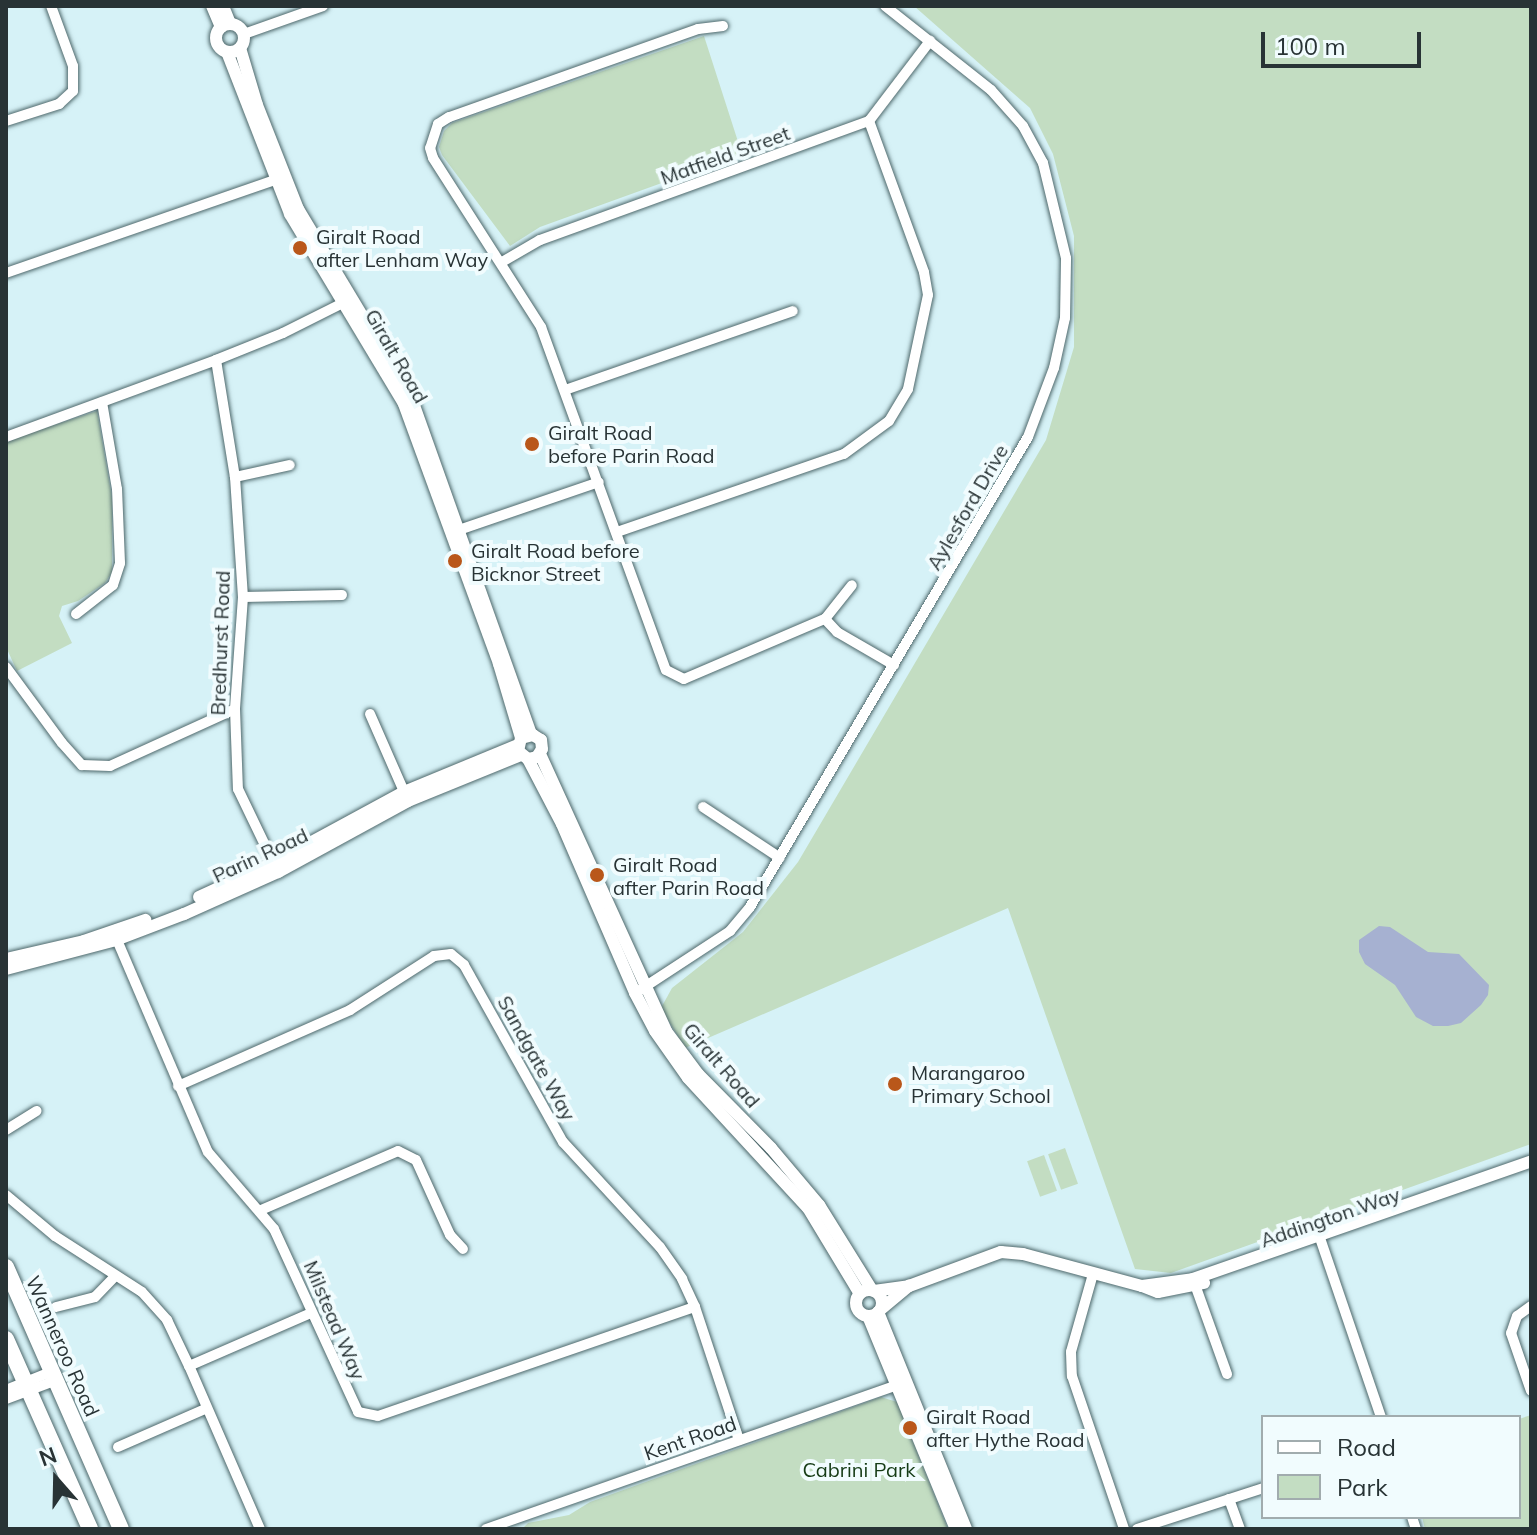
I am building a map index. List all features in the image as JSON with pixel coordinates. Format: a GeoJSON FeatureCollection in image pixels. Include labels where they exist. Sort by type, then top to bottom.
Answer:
{"type":"FeatureCollection","features":[{"type":"Feature","properties":{"kind":"highway","name":"Wanneroo Road"},"geometry":{"type":"LineString","coordinates":[[6,1267],[121,1529]]}},
{"type":"Feature","properties":{"kind":"highway"},"geometry":{"type":"LineString","coordinates":[[6,1339],[90,1529]]}},
{"type":"Feature","properties":{"kind":"street"},"geometry":{"type":"LineString","coordinates":[[6,121],[59,104],[73,91],[73,66],[51,6]]}},
{"type":"Feature","properties":{"kind":"street"},"geometry":{"type":"LineString","coordinates":[[212,6],[225,25]]}},
{"type":"Feature","properties":{"kind":"street"},"geometry":{"type":"LineString","coordinates":[[223,6],[225,25],[216,40],[227,52],[240,48],[244,34]]}},
{"type":"Feature","properties":{"kind":"street"},"geometry":{"type":"LineString","coordinates":[[244,34],[323,6]]}},
{"type":"Feature","properties":{"kind":"street","name":"Aylesford Drive"},"geometry":{"type":"LineString","coordinates":[[640,991],[730,931],[750,907],[1028,437],[1054,368],[1065,318],[1066,258],[1043,163],[1023,126],[991,90],[885,6]]}},
{"type":"Feature","properties":{"kind":"street"},"geometry":{"type":"LineString","coordinates":[[225,25],[238,26],[244,34]]}},
{"type":"Feature","properties":{"kind":"street"},"geometry":{"type":"LineString","coordinates":[[723,26],[698,29],[449,117],[438,124],[433,135],[433,158],[541,327],[666,670],[684,679],[825,619],[852,585]]}},
{"type":"Feature","properties":{"kind":"street"},"geometry":{"type":"LineString","coordinates":[[617,532],[844,454],[889,421],[908,389],[928,295],[924,272],[869,121],[930,41]]}},
{"type":"Feature","properties":{"kind":"street","name":"Giralt Road"},"geometry":{"type":"LineString","coordinates":[[240,48],[279,179]]}},
{"type":"Feature","properties":{"kind":"street","name":"Giralt Road"},"geometry":{"type":"LineString","coordinates":[[227,52],[305,244],[347,302],[404,404],[456,531],[526,747],[640,991],[655,1031],[688,1078],[808,1208],[869,1292]]}},
{"type":"Feature","properties":{"kind":"street","name":"Matfield Street"},"geometry":{"type":"LineString","coordinates":[[502,262],[540,240],[869,121]]}},
{"type":"Feature","properties":{"kind":"street"},"geometry":{"type":"LineString","coordinates":[[6,273],[279,179]]}},
{"type":"Feature","properties":{"kind":"street"},"geometry":{"type":"LineString","coordinates":[[6,437],[216,360],[347,302]]}},
{"type":"Feature","properties":{"kind":"street"},"geometry":{"type":"LineString","coordinates":[[565,390],[793,311]]}},
{"type":"Feature","properties":{"kind":"street","name":"Bredhurst Road"},"geometry":{"type":"LineString","coordinates":[[216,360],[235,477],[243,597],[235,709],[238,789],[276,868]]}},
{"type":"Feature","properties":{"kind":"street"},"geometry":{"type":"LineString","coordinates":[[76,614],[113,585],[120,563],[117,489],[102,402]]}},
{"type":"Feature","properties":{"kind":"street"},"geometry":{"type":"LineString","coordinates":[[235,477],[290,465]]}},
{"type":"Feature","properties":{"kind":"street"},"geometry":{"type":"LineString","coordinates":[[456,531],[599,482]]}},
{"type":"Feature","properties":{"kind":"street"},"geometry":{"type":"LineString","coordinates":[[243,597],[342,595]]}},
{"type":"Feature","properties":{"kind":"street"},"geometry":{"type":"LineString","coordinates":[[825,619],[837,632],[894,665]]}},
{"type":"Feature","properties":{"kind":"street"},"geometry":{"type":"LineString","coordinates":[[6,667],[82,765],[110,766],[235,709]]}},
{"type":"Feature","properties":{"kind":"street"},"geometry":{"type":"LineString","coordinates":[[370,714],[406,797]]}},
{"type":"Feature","properties":{"kind":"street","name":"Parin Road"},"geometry":{"type":"LineString","coordinates":[[6,969],[115,936],[276,868],[406,797],[526,747]]}},
{"type":"Feature","properties":{"kind":"street"},"geometry":{"type":"LineString","coordinates":[[703,807],[780,858]]}},
{"type":"Feature","properties":{"kind":"street","name":"Parin Road"},"geometry":{"type":"LineString","coordinates":[[6,959],[115,936]]}},
{"type":"Feature","properties":{"kind":"street","name":"Milstead Way"},"geometry":{"type":"LineString","coordinates":[[115,936],[178,1086],[215,1163],[261,1210],[290,1259],[353,1407],[370,1417],[695,1307]]}},
{"type":"Feature","properties":{"kind":"street","name":"Sandgate Way"},"geometry":{"type":"LineString","coordinates":[[178,1086],[350,1010],[434,956],[451,954],[464,965],[563,1142],[660,1247],[682,1279],[695,1307],[739,1440]]}},
{"type":"Feature","properties":{"kind":"street"},"geometry":{"type":"LineString","coordinates":[[6,1130],[37,1111]]}},
{"type":"Feature","properties":{"kind":"street"},"geometry":{"type":"LineString","coordinates":[[261,1210],[398,1151],[416,1160],[450,1235],[463,1249]]}},
{"type":"Feature","properties":{"kind":"street","name":"Addington Way"},"geometry":{"type":"LineString","coordinates":[[869,1292],[909,1286],[1001,1252],[1023,1254],[1142,1286],[1194,1282],[1531,1161]]}},
{"type":"Feature","properties":{"kind":"street","name":"Addington Way"},"geometry":{"type":"LineString","coordinates":[[1320,1238],[1531,1168]]}},
{"type":"Feature","properties":{"kind":"street"},"geometry":{"type":"LineString","coordinates":[[6,1195],[55,1236],[114,1277],[142,1292],[157,1306],[189,1366],[205,1409],[260,1529]]}},
{"type":"Feature","properties":{"kind":"street"},"geometry":{"type":"LineString","coordinates":[[1320,1238],[1380,1415]]}},
{"type":"Feature","properties":{"kind":"street"},"geometry":{"type":"LineString","coordinates":[[1093,1274],[1071,1352],[1072,1376],[1124,1529]]}},
{"type":"Feature","properties":{"kind":"street"},"geometry":{"type":"LineString","coordinates":[[56,1307],[95,1297],[114,1277]]}},
{"type":"Feature","properties":{"kind":"street"},"geometry":{"type":"LineString","coordinates":[[1194,1282],[1227,1374]]}},
{"type":"Feature","properties":{"kind":"street","name":"Addington Way"},"geometry":{"type":"LineString","coordinates":[[875,1313],[909,1286]]}},
{"type":"Feature","properties":{"kind":"street"},"geometry":{"type":"LineString","coordinates":[[875,1313],[857,1308],[869,1292],[882,1299],[875,1313],[956,1529]]}},
{"type":"Feature","properties":{"kind":"street"},"geometry":{"type":"LineString","coordinates":[[1531,1306],[1517,1316],[1511,1333],[1531,1391]]}},
{"type":"Feature","properties":{"kind":"street"},"geometry":{"type":"LineString","coordinates":[[189,1366],[311,1313]]}},
{"type":"Feature","properties":{"kind":"street"},"geometry":{"type":"LineString","coordinates":[[6,1399],[55,1375]]}},
{"type":"Feature","properties":{"kind":"street"},"geometry":{"type":"LineString","coordinates":[[902,1384],[966,1529]]}},
{"type":"Feature","properties":{"kind":"street","name":"Kent Road"},"geometry":{"type":"LineString","coordinates":[[486,1529],[504,1526],[902,1384]]}},
{"type":"Feature","properties":{"kind":"street"},"geometry":{"type":"LineString","coordinates":[[6,1390],[27,1387]]}},
{"type":"Feature","properties":{"kind":"street"},"geometry":{"type":"LineString","coordinates":[[118,1447],[205,1409]]}},
{"type":"Feature","properties":{"kind":"street"},"geometry":{"type":"LineString","coordinates":[[1137,1529],[1261,1489]]}},
{"type":"Feature","properties":{"kind":"street"},"geometry":{"type":"LineString","coordinates":[[1229,1499],[1240,1529]]}},
{"type":"Feature","properties":{"kind":"green space"},"geometry":{"type":"Polygon","coordinates":[[[914,6],[1531,6],[1531,1144],[1171,1273],[1135,1269],[1008,908],[685,1048],[661,1008],[672,988],[743,932],[798,862],[1046,440],[1074,347],[1074,236],[1053,154],[1030,108],[914,6]]]}},
{"type":"Feature","properties":{"kind":"green space"},"geometry":{"type":"Polygon","coordinates":[[[704,36],[742,154],[540,227],[510,246],[442,155],[439,147],[444,131],[452,123],[704,36]]]}},
{"type":"Feature","properties":{"kind":"green space"},"geometry":{"type":"Polygon","coordinates":[[[97,411],[112,498],[112,572],[105,583],[78,601],[62,606],[59,616],[72,643],[17,671],[6,647],[6,441],[97,411]]]}},
{"type":"Feature","properties":{"kind":"green space"},"geometry":{"type":"Polygon","coordinates":[[[1065,1148],[1078,1184],[1061,1190],[1048,1154],[1065,1148]]]}},
{"type":"Feature","properties":{"kind":"green space"},"geometry":{"type":"Polygon","coordinates":[[[1044,1155],[1057,1191],[1040,1197],[1027,1161],[1044,1155]]]}},
{"type":"Feature","properties":{"kind":"green space","name":"Cabrini Park"},"geometry":{"type":"Polygon","coordinates":[[[881,1397],[897,1402],[948,1529],[522,1529],[528,1523],[569,1515],[590,1502],[881,1397]]]}},
{"type":"Feature","properties":{"kind":"green space"},"geometry":{"type":"Polygon","coordinates":[[[1531,1415],[1531,1529],[1425,1529],[1422,1519],[1521,1519],[1521,1418],[1531,1415]]]}},
{"type":"Feature","properties":{"kind":"water"},"geometry":{"type":"Polygon","coordinates":[[[1379,926],[1390,927],[1428,952],[1459,954],[1489,985],[1488,995],[1481,1005],[1461,1023],[1448,1026],[1433,1026],[1416,1017],[1395,985],[1365,964],[1359,952],[1359,940],[1379,926]]]}},
{"type":"Feature","properties":{"kind":"place","name":"Giralt Road after Lenham Way"},"geometry":{"type":"Point","coordinates":[300,248]}},
{"type":"Feature","properties":{"kind":"place","name":"Giralt Road before Parin Road"},"geometry":{"type":"Point","coordinates":[532,444]}},
{"type":"Feature","properties":{"kind":"place","name":"Giralt Road before Bicknor Street"},"geometry":{"type":"Point","coordinates":[455,561]}},
{"type":"Feature","properties":{"kind":"place","name":"Giralt Road after Parin Road"},"geometry":{"type":"Point","coordinates":[597,875]}},
{"type":"Feature","properties":{"kind":"place","name":"Marangaroo Primary School"},"geometry":{"type":"Point","coordinates":[895,1084]}},
{"type":"Feature","properties":{"kind":"place","name":"Giralt Road after Hythe Road"},"geometry":{"type":"Point","coordinates":[910,1428]}}]}
